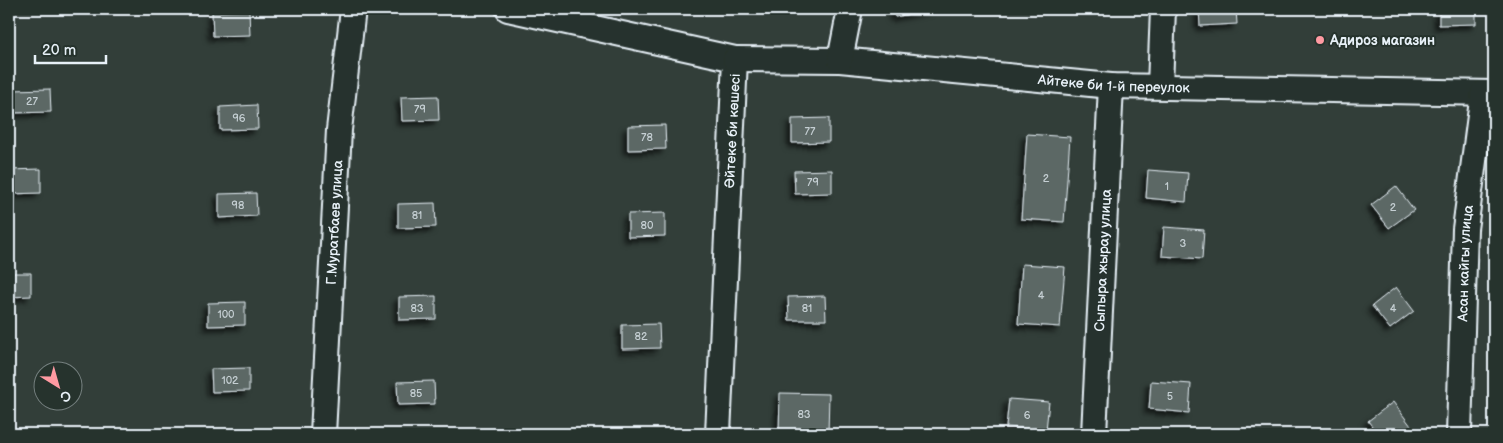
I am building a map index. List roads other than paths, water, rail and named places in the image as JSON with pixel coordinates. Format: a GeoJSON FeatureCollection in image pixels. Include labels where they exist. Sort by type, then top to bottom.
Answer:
{"type":"FeatureCollection","features":[{"type":"Feature","properties":{"kind":"street","name":"Г.Муратбаев улица"},"geometry":{"type":"LineString","coordinates":[[323,434],[338,130],[353,9]]}},
{"type":"Feature","properties":{"kind":"street","name":"Әйтеке би көшесі"},"geometry":{"type":"LineString","coordinates":[[508,9],[735,59],[718,434]]}},
{"type":"Feature","properties":{"kind":"street"},"geometry":{"type":"LineString","coordinates":[[840,60],[850,9]]}},
{"type":"Feature","properties":{"kind":"street"},"geometry":{"type":"LineString","coordinates":[[1160,86],[1163,9]]}},
{"type":"Feature","properties":{"kind":"street","name":"Айтеке би 1-й переулок"},"geometry":{"type":"LineString","coordinates":[[735,59],[840,60],[1111,86],[1489,93]]}},
{"type":"Feature","properties":{"kind":"street","name":"Сыпыра жырау улица"},"geometry":{"type":"LineString","coordinates":[[1094,434],[1111,86]]}},
{"type":"Feature","properties":{"kind":"street","name":"Асан кайгы улица"},"geometry":{"type":"LineString","coordinates":[[1459,434],[1464,229],[1489,93]]}},
{"type":"Feature","properties":{"kind":"place","name":"Адироз магазин"},"geometry":{"type":"Point","coordinates":[1320,40]}}]}
